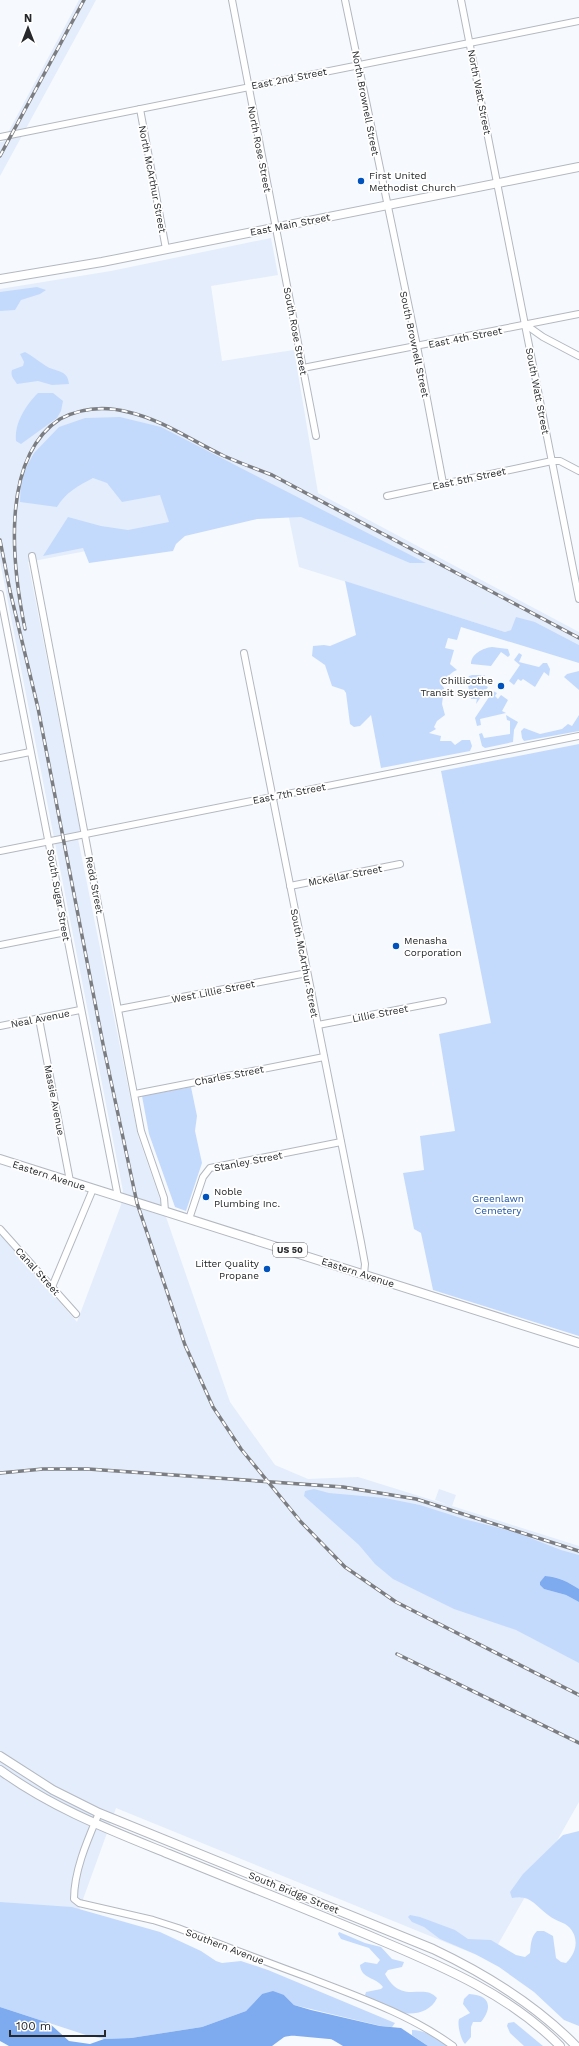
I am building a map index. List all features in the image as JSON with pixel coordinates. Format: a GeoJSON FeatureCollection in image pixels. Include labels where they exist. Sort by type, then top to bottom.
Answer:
{"type":"FeatureCollection","features":[{"type":"Feature","properties":{"kind":"main road","name":"East Main Street"},"geometry":{"type":"LineString","coordinates":[[0,279],[102,262],[579,167]]}},
{"type":"Feature","properties":{"kind":"main road","name":"Eastern Avenue"},"geometry":{"type":"LineString","coordinates":[[0,1159],[579,1343]]}},
{"type":"Feature","properties":{"kind":"main road","name":"South Bridge Street"},"geometry":{"type":"LineString","coordinates":[[0,1756],[53,1790],[99,1812],[433,1949],[466,1964],[502,1985],[532,2007],[576,2046]]}},
{"type":"Feature","properties":{"kind":"main road","name":"South Bridge Street"},"geometry":{"type":"LineString","coordinates":[[0,1770],[34,1793],[94,1824],[358,1931],[454,1972],[512,2006],[560,2046]]}},
{"type":"Feature","properties":{"kind":"street","name":"North Rose Street"},"geometry":{"type":"LineString","coordinates":[[232,0],[276,227]]}},
{"type":"Feature","properties":{"kind":"street","name":"North Brownell Street"},"geometry":{"type":"LineString","coordinates":[[345,0],[387,205]]}},
{"type":"Feature","properties":{"kind":"street","name":"North Watt Street"},"geometry":{"type":"LineString","coordinates":[[461,0],[498,183]]}},
{"type":"Feature","properties":{"kind":"street","name":"East 2nd Street"},"geometry":{"type":"LineString","coordinates":[[0,137],[248,86],[579,21]]}},
{"type":"Feature","properties":{"kind":"street","name":"North McArthur Street"},"geometry":{"type":"LineString","coordinates":[[140,109],[166,249]]}},
{"type":"Feature","properties":{"kind":"street","name":"South Watt Street"},"geometry":{"type":"LineString","coordinates":[[498,183],[552,461],[577,579],[579,599]]}},
{"type":"Feature","properties":{"kind":"street","name":"South Brownell Street"},"geometry":{"type":"LineString","coordinates":[[387,205],[443,483]]}},
{"type":"Feature","properties":{"kind":"street","name":"South Rose Street"},"geometry":{"type":"LineString","coordinates":[[276,227],[316,436]]}},
{"type":"Feature","properties":{"kind":"street","name":"East 4th Street"},"geometry":{"type":"LineString","coordinates":[[303,368],[579,314]]}},
{"type":"Feature","properties":{"kind":"street"},"geometry":{"type":"LineString","coordinates":[[526,325],[543,337],[579,356]]}},
{"type":"Feature","properties":{"kind":"street"},"geometry":{"type":"LineString","coordinates":[[552,461],[560,461],[579,471]]}},
{"type":"Feature","properties":{"kind":"street","name":"East 5th Street"},"geometry":{"type":"LineString","coordinates":[[387,496],[552,461]]}},
{"type":"Feature","properties":{"kind":"street","name":"Redd Street"},"geometry":{"type":"LineString","coordinates":[[32,556],[145,1144],[164,1198],[165,1211]]}},
{"type":"Feature","properties":{"kind":"street","name":"South Sugar Street"},"geometry":{"type":"LineString","coordinates":[[0,594],[30,752],[49,841],[80,1010],[118,1197]]}},
{"type":"Feature","properties":{"kind":"street","name":"South McArthur Street"},"geometry":{"type":"LineString","coordinates":[[244,653],[365,1264],[364,1274]]}},
{"type":"Feature","properties":{"kind":"street","name":"East 7th Street"},"geometry":{"type":"LineString","coordinates":[[0,851],[579,736]]}},
{"type":"Feature","properties":{"kind":"street"},"geometry":{"type":"LineString","coordinates":[[0,758],[30,752]]}},
{"type":"Feature","properties":{"kind":"street","name":"McKellar Street"},"geometry":{"type":"LineString","coordinates":[[290,886],[400,864]]}},
{"type":"Feature","properties":{"kind":"street"},"geometry":{"type":"LineString","coordinates":[[0,945],[66,932]]}},
{"type":"Feature","properties":{"kind":"street","name":"West Lillie Street"},"geometry":{"type":"LineString","coordinates":[[119,1009],[307,973]]}},
{"type":"Feature","properties":{"kind":"street","name":"Lillie Street"},"geometry":{"type":"LineString","coordinates":[[318,1025],[443,1000]]}},
{"type":"Feature","properties":{"kind":"street","name":"Neal Avenue"},"geometry":{"type":"LineString","coordinates":[[0,1026],[80,1010]]}},
{"type":"Feature","properties":{"kind":"street","name":"Massie Avenue"},"geometry":{"type":"LineString","coordinates":[[39,1019],[70,1181]]}},
{"type":"Feature","properties":{"kind":"street","name":"Charles Street"},"geometry":{"type":"LineString","coordinates":[[135,1094],[324,1057]]}},
{"type":"Feature","properties":{"kind":"street","name":"Stanley Street"},"geometry":{"type":"LineString","coordinates":[[190,1219],[203,1177],[210,1168],[341,1142]]}},
{"type":"Feature","properties":{"kind":"street"},"geometry":{"type":"LineString","coordinates":[[52,1287],[93,1189]]}},
{"type":"Feature","properties":{"kind":"street","name":"Canal Street"},"geometry":{"type":"LineString","coordinates":[[0,1229],[76,1314]]}},
{"type":"Feature","properties":{"kind":"street","name":"Southern Avenue"},"geometry":{"type":"LineString","coordinates":[[99,1812],[84,1852],[74,1890],[74,1899],[79,1903],[153,1920],[172,1926],[343,1991],[391,2011],[430,2031],[453,2046]]}},
{"type":"Feature","properties":{"kind":"shaded area"},"geometry":{"type":"Polygon","coordinates":[[[79,0],[96,0],[0,176],[0,142],[3,142],[79,0]]]}},
{"type":"Feature","properties":{"kind":"shaded area"},"geometry":{"type":"Polygon","coordinates":[[[271,238],[278,275],[211,286],[222,361],[294,350],[318,493],[579,632],[579,645],[535,622],[514,626],[511,630],[505,632],[299,567],[288,513],[28,562],[80,829],[78,839],[138,1136],[230,1402],[275,1465],[308,1479],[358,1477],[448,1505],[435,1500],[439,1489],[456,1495],[452,1506],[579,1546],[579,1802],[489,1960],[116,1808],[52,1985],[0,1979],[0,1234],[77,1322],[121,1205],[123,1191],[0,561],[0,289],[111,271],[271,238]]]}},
{"type":"Feature","properties":{"kind":"green space"},"geometry":{"type":"Polygon","coordinates":[[[37,287],[46,290],[40,294],[21,300],[15,310],[0,311],[0,292],[37,287]]]}},
{"type":"Feature","properties":{"kind":"green space"},"geometry":{"type":"Polygon","coordinates":[[[25,352],[46,366],[64,373],[69,384],[52,385],[38,381],[17,384],[12,376],[12,370],[23,366],[24,362],[20,354],[25,352]]]}},
{"type":"Feature","properties":{"kind":"green space"},"geometry":{"type":"Polygon","coordinates":[[[38,393],[53,393],[63,401],[61,411],[57,418],[21,444],[16,441],[19,421],[29,403],[38,393]]]}},
{"type":"Feature","properties":{"kind":"green space"},"geometry":{"type":"Polygon","coordinates":[[[120,417],[161,427],[426,563],[410,563],[301,517],[257,519],[185,536],[176,544],[173,551],[89,563],[83,548],[43,556],[68,517],[101,526],[128,530],[169,522],[160,495],[122,502],[107,483],[93,478],[68,493],[57,507],[20,502],[21,477],[34,453],[59,427],[85,418],[120,417]]]}},
{"type":"Feature","properties":{"kind":"green space"},"geometry":{"type":"Polygon","coordinates":[[[345,581],[505,632],[511,630],[516,617],[535,622],[579,645],[579,663],[461,627],[457,640],[448,638],[445,648],[454,650],[450,664],[457,670],[454,671],[442,683],[440,683],[444,688],[442,704],[445,715],[437,721],[434,727],[436,729],[429,733],[441,736],[440,741],[451,741],[455,745],[462,740],[470,740],[472,746],[470,751],[381,768],[371,715],[360,726],[354,727],[350,724],[346,693],[344,690],[332,686],[325,665],[312,656],[313,646],[330,646],[356,635],[345,581]]]}},
{"type":"Feature","properties":{"kind":"green space"},"geometry":{"type":"Polygon","coordinates":[[[492,647],[508,649],[510,655],[508,657],[501,652],[491,666],[471,664],[475,654],[492,647]]]}},
{"type":"Feature","properties":{"kind":"green space"},"geometry":{"type":"Polygon","coordinates":[[[519,653],[522,655],[519,662],[539,667],[543,663],[547,663],[550,669],[549,676],[544,672],[535,687],[523,679],[521,681],[518,679],[514,685],[509,681],[520,665],[514,660],[519,653]]]}},
{"type":"Feature","properties":{"kind":"green space"},"geometry":{"type":"Polygon","coordinates":[[[579,671],[579,690],[564,677],[567,674],[579,671]]]}},
{"type":"Feature","properties":{"kind":"green space"},"geometry":{"type":"Polygon","coordinates":[[[485,675],[480,682],[488,687],[476,704],[477,699],[471,699],[467,681],[469,676],[485,675]]]}},
{"type":"Feature","properties":{"kind":"green space"},"geometry":{"type":"Polygon","coordinates":[[[493,691],[497,693],[495,696],[498,699],[501,695],[508,700],[502,711],[506,713],[480,719],[481,725],[477,726],[475,718],[493,691]]]}},
{"type":"Feature","properties":{"kind":"green space"},"geometry":{"type":"Polygon","coordinates":[[[506,715],[518,722],[514,730],[513,742],[485,748],[482,746],[479,734],[482,733],[484,738],[510,734],[510,721],[507,720],[506,715]]]}},
{"type":"Feature","properties":{"kind":"green space"},"geometry":{"type":"Polygon","coordinates":[[[579,715],[579,731],[524,741],[522,738],[521,731],[524,728],[540,734],[562,729],[568,724],[572,726],[579,715]]]}},
{"type":"Feature","properties":{"kind":"green space","name":"Greenlawn Cemetery"},"geometry":{"type":"Polygon","coordinates":[[[579,744],[579,1336],[433,1290],[421,1233],[414,1229],[403,1173],[424,1170],[420,1136],[455,1131],[439,1034],[491,1023],[441,771],[579,744]]]}},
{"type":"Feature","properties":{"kind":"green space"},"geometry":{"type":"Polygon","coordinates":[[[191,1087],[197,1116],[195,1131],[202,1163],[186,1211],[175,1207],[149,1134],[142,1096],[191,1087]]]}},
{"type":"Feature","properties":{"kind":"green space"},"geometry":{"type":"Polygon","coordinates":[[[314,1489],[329,1493],[385,1498],[420,1505],[464,1519],[515,1532],[561,1550],[579,1555],[579,1589],[563,1580],[546,1576],[540,1582],[540,1585],[544,1589],[566,1595],[579,1602],[579,1663],[516,1630],[454,1609],[393,1579],[375,1564],[359,1545],[304,1496],[305,1491],[314,1489]]]}},
{"type":"Feature","properties":{"kind":"green space"},"geometry":{"type":"Polygon","coordinates":[[[579,1831],[579,2026],[564,2020],[534,1992],[499,1967],[475,1954],[440,1939],[424,1927],[412,1922],[408,1917],[410,1915],[420,1917],[455,1930],[468,1939],[491,1940],[516,1955],[525,1957],[530,1953],[532,1940],[535,1933],[537,1931],[544,1931],[553,1936],[556,1958],[561,1962],[566,1963],[573,1953],[576,1942],[570,1928],[554,1919],[532,1901],[518,1897],[512,1898],[510,1892],[523,1874],[563,1835],[579,1831]]]}},
{"type":"Feature","properties":{"kind":"green space"},"geometry":{"type":"Polygon","coordinates":[[[0,1902],[72,1907],[160,1932],[201,1951],[216,1961],[222,1963],[241,1961],[268,1970],[395,2023],[392,2027],[381,2026],[294,2005],[284,1995],[262,1994],[246,2011],[202,2027],[131,2038],[104,2039],[86,2035],[0,2007],[0,1902]]]}},
{"type":"Feature","properties":{"kind":"green space"},"geometry":{"type":"Polygon","coordinates":[[[339,1932],[365,1943],[381,1947],[392,1959],[404,1962],[402,1967],[388,1970],[385,1974],[392,1984],[398,1989],[412,1992],[425,1992],[437,1998],[431,2006],[423,2011],[413,2013],[391,2011],[372,2001],[365,1995],[366,1992],[381,1989],[383,1987],[377,1981],[363,1973],[360,1965],[365,1962],[377,1964],[380,1960],[369,1948],[341,1939],[338,1934],[339,1932]]]}},
{"type":"Feature","properties":{"kind":"green space"},"geometry":{"type":"Polygon","coordinates":[[[469,1994],[485,1999],[488,2007],[485,2017],[481,2022],[473,2022],[471,2027],[471,2037],[465,2044],[460,2032],[459,2019],[470,2013],[463,2004],[464,1999],[469,1994]]]}},
{"type":"Feature","properties":{"kind":"green space"},"geometry":{"type":"Polygon","coordinates":[[[514,2022],[543,2046],[524,2046],[510,2033],[507,2026],[508,2023],[514,2022]]]}},
{"type":"Feature","properties":{"kind":"green space"},"geometry":{"type":"Polygon","coordinates":[[[412,2030],[427,2033],[449,2046],[428,2046],[412,2035],[412,2030]]]}},
{"type":"Feature","properties":{"kind":"water"},"geometry":{"type":"Polygon","coordinates":[[[545,1576],[563,1580],[579,1589],[579,1602],[566,1595],[544,1589],[540,1585],[540,1582],[545,1576]]]}},
{"type":"Feature","properties":{"kind":"water"},"geometry":{"type":"Polygon","coordinates":[[[273,1991],[284,1995],[294,2005],[311,2010],[380,2026],[401,2028],[428,2046],[343,2046],[316,2030],[295,2029],[272,2046],[9,2046],[0,2041],[0,2007],[49,2023],[69,2041],[90,2044],[104,2039],[131,2038],[202,2027],[246,2011],[262,1994],[273,1991]]]}},
{"type":"Feature","properties":{"kind":"waterway"},"geometry":{"type":"LineString","coordinates":[[279,2032],[292,2030],[335,2034]]}},
{"type":"Feature","properties":{"kind":"railway"},"geometry":{"type":"LineString","coordinates":[[0,156],[84,0]]}},
{"type":"Feature","properties":{"kind":"railway"},"geometry":{"type":"LineString","coordinates":[[25,629],[17,575],[15,515],[19,486],[27,459],[41,437],[60,419],[85,410],[111,409],[128,412],[153,420],[224,456],[272,475],[579,638]]}},
{"type":"Feature","properties":{"kind":"railway"},"geometry":{"type":"LineString","coordinates":[[0,540],[10,591],[38,708],[103,1044],[137,1203],[185,1345],[213,1407],[241,1449],[301,1522],[345,1567],[396,1602],[579,1695]]}},
{"type":"Feature","properties":{"kind":"railway"},"geometry":{"type":"LineString","coordinates":[[0,1473],[43,1469],[88,1469],[343,1487],[416,1499],[579,1551]]}},
{"type":"Feature","properties":{"kind":"railway"},"geometry":{"type":"LineString","coordinates":[[397,1654],[579,1743]]}},
{"type":"Feature","properties":{"kind":"place","name":"First United Methodist Church"},"geometry":{"type":"Point","coordinates":[361,181]}},
{"type":"Feature","properties":{"kind":"place","name":"Chillicothe Transit System"},"geometry":{"type":"Point","coordinates":[501,686]}},
{"type":"Feature","properties":{"kind":"place","name":"Menasha Corporation"},"geometry":{"type":"Point","coordinates":[396,946]}},
{"type":"Feature","properties":{"kind":"place","name":"Noble Plumbing Inc."},"geometry":{"type":"Point","coordinates":[206,1197]}},
{"type":"Feature","properties":{"kind":"place","name":"Litter Quality Propane"},"geometry":{"type":"Point","coordinates":[267,1269]}}]}
